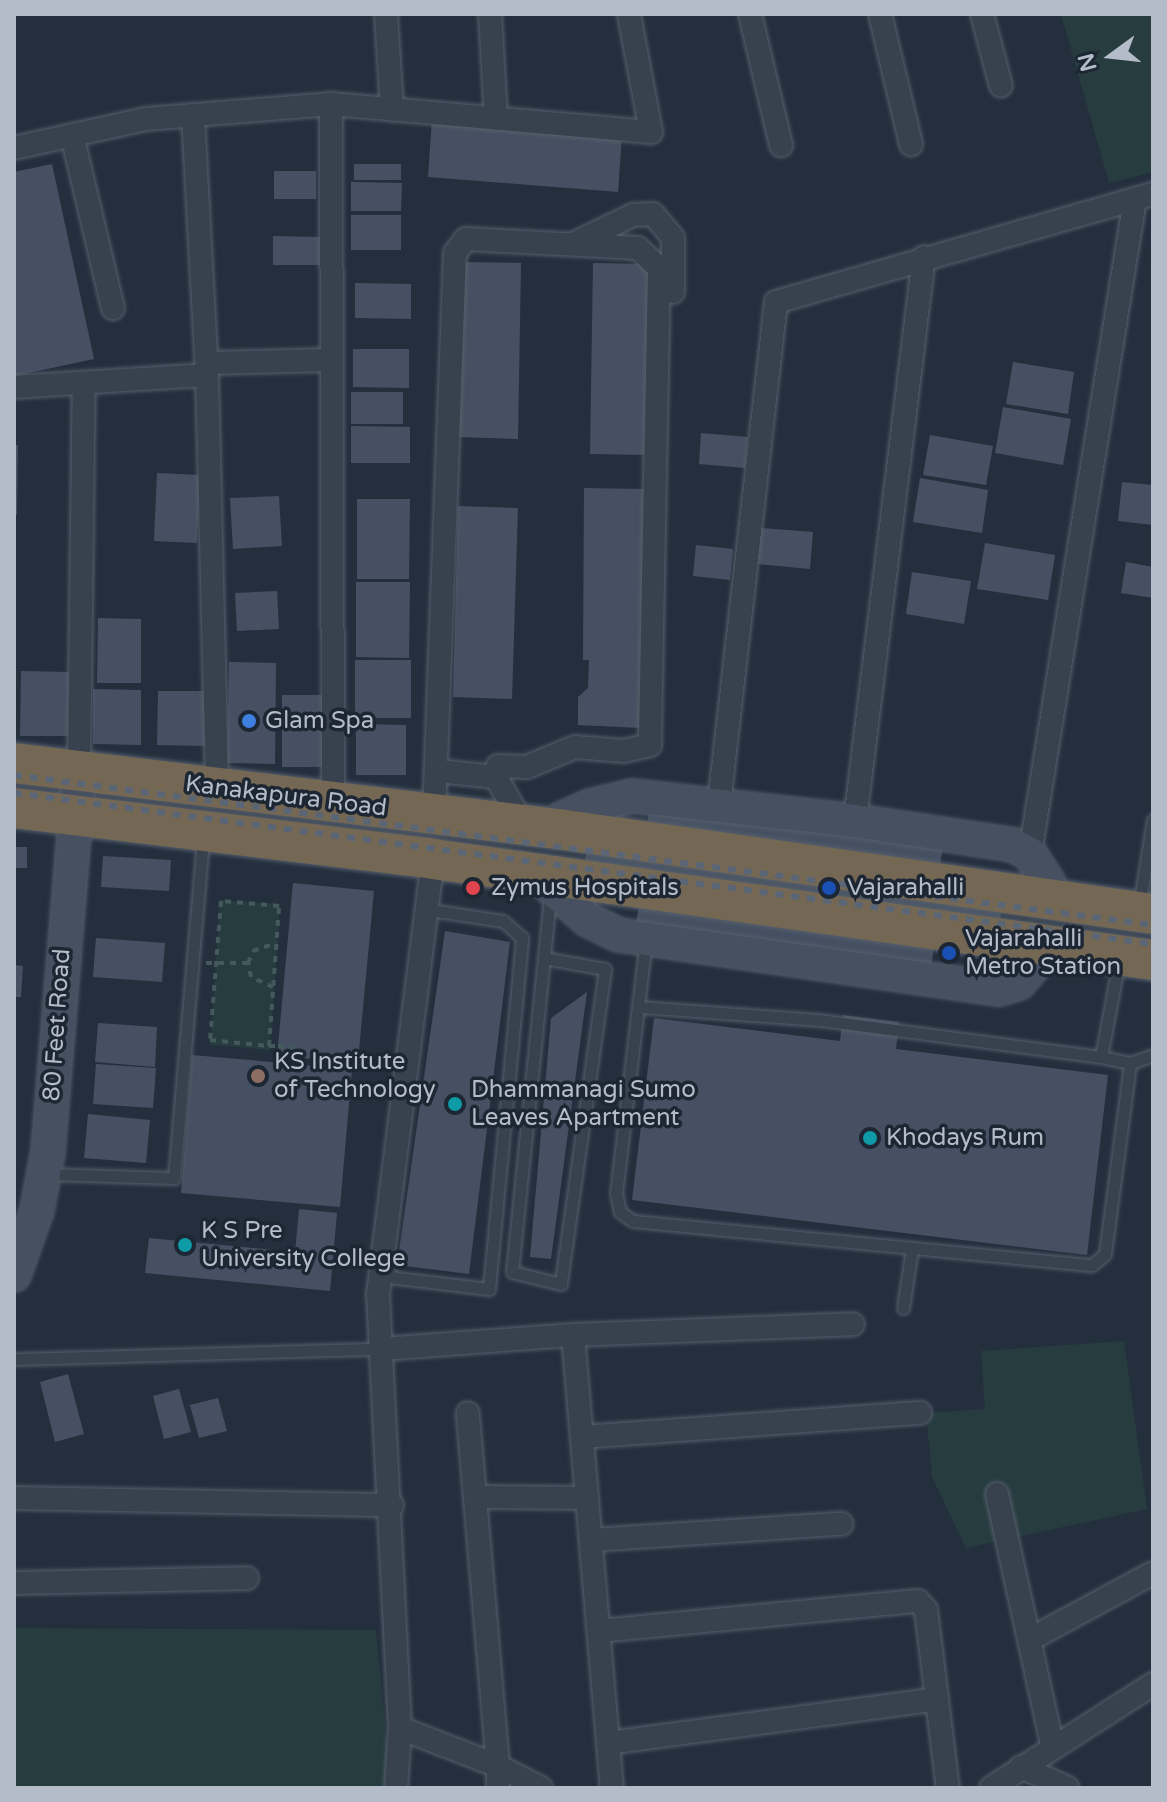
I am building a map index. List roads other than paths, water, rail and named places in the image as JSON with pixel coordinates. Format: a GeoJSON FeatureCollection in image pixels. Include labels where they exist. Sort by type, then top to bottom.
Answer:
{"type":"FeatureCollection","features":[{"type":"Feature","properties":{"kind":"highway","name":"Kanakapura Road"},"geometry":{"type":"LineString","coordinates":[[14,763],[541,827],[1146,913]]}},
{"type":"Feature","properties":{"kind":"highway","name":"Kanakapura Road"},"geometry":{"type":"LineString","coordinates":[[14,808],[439,860],[550,882],[1137,956]]}},
{"type":"Feature","properties":{"kind":"highway"},"geometry":{"type":"LineString","coordinates":[[1052,944],[1056,899]]}},
{"type":"Feature","properties":{"kind":"street"},"geometry":{"type":"LineString","coordinates":[[386,14],[392,110]]}},
{"type":"Feature","properties":{"kind":"street"},"geometry":{"type":"LineString","coordinates":[[490,14],[496,119]]}},
{"type":"Feature","properties":{"kind":"street"},"geometry":{"type":"LineString","coordinates":[[14,148],[193,115],[331,104],[651,132],[630,14]]}},
{"type":"Feature","properties":{"kind":"street"},"geometry":{"type":"LineString","coordinates":[[750,14],[781,145]]}},
{"type":"Feature","properties":{"kind":"street"},"geometry":{"type":"LineString","coordinates":[[880,14],[911,144]]}},
{"type":"Feature","properties":{"kind":"street"},"geometry":{"type":"LineString","coordinates":[[982,14],[1001,86]]}},
{"type":"Feature","properties":{"kind":"street"},"geometry":{"type":"LineString","coordinates":[[331,104],[329,360],[333,802]]}},
{"type":"Feature","properties":{"kind":"street"},"geometry":{"type":"LineString","coordinates":[[193,115],[208,369],[217,788]]}},
{"type":"Feature","properties":{"kind":"street"},"geometry":{"type":"LineString","coordinates":[[72,135],[113,308]]}},
{"type":"Feature","properties":{"kind":"street"},"geometry":{"type":"LineString","coordinates":[[719,804],[776,302],[1144,196],[1030,854]]}},
{"type":"Feature","properties":{"kind":"street"},"geometry":{"type":"LineString","coordinates":[[571,245],[633,215],[653,214],[673,238],[673,301]]}},
{"type":"Feature","properties":{"kind":"street"},"geometry":{"type":"LineString","coordinates":[[434,815],[455,253],[466,239],[638,248],[651,255],[659,268],[650,745],[624,751],[575,747],[527,767],[498,766],[496,777]]}},
{"type":"Feature","properties":{"kind":"street"},"geometry":{"type":"LineString","coordinates":[[855,821],[924,257]]}},
{"type":"Feature","properties":{"kind":"street"},"geometry":{"type":"LineString","coordinates":[[655,472],[670,452],[672,337]]}},
{"type":"Feature","properties":{"kind":"street"},"geometry":{"type":"LineString","coordinates":[[14,387],[84,384],[208,369],[329,360]]}},
{"type":"Feature","properties":{"kind":"street"},"geometry":{"type":"LineString","coordinates":[[71,770],[64,750],[76,729],[84,384]]}},
{"type":"Feature","properties":{"kind":"street","name":"80 Feet Road"},"geometry":{"type":"LineString","coordinates":[[14,1239],[35,1149],[71,770]]}},
{"type":"Feature","properties":{"kind":"street"},"geometry":{"type":"LineString","coordinates":[[438,771],[496,777],[541,827],[590,806],[632,796],[855,821],[1013,845],[1030,854],[1056,899]]}},
{"type":"Feature","properties":{"kind":"street","name":"80 Feet Road"},"geometry":{"type":"LineString","coordinates":[[14,1275],[45,1174],[66,814]]}},
{"type":"Feature","properties":{"kind":"street"},"geometry":{"type":"LineString","coordinates":[[396,1788],[400,1728],[392,1505],[378,1294],[439,860]]}},
{"type":"Feature","properties":{"kind":"street"},"geometry":{"type":"LineString","coordinates":[[550,882],[588,920],[619,935],[999,989],[1019,983],[1052,944]]}},
{"type":"Feature","properties":{"kind":"street"},"geometry":{"type":"LineString","coordinates":[[381,1349],[573,1335],[853,1324]]}},
{"type":"Feature","properties":{"kind":"street"},"geometry":{"type":"LineString","coordinates":[[573,1335],[612,1788]]}},
{"type":"Feature","properties":{"kind":"street"},"geometry":{"type":"LineString","coordinates":[[468,1413],[498,1777]]}},
{"type":"Feature","properties":{"kind":"street"},"geometry":{"type":"LineString","coordinates":[[582,1437],[920,1413]]}},
{"type":"Feature","properties":{"kind":"street"},"geometry":{"type":"LineString","coordinates":[[997,1494],[1052,1745]]}},
{"type":"Feature","properties":{"kind":"street"},"geometry":{"type":"LineString","coordinates":[[475,1497],[587,1498]]}},
{"type":"Feature","properties":{"kind":"street"},"geometry":{"type":"LineString","coordinates":[[14,1498],[392,1505]]}},
{"type":"Feature","properties":{"kind":"street"},"geometry":{"type":"LineString","coordinates":[[591,1540],[841,1524]]}},
{"type":"Feature","properties":{"kind":"street"},"geometry":{"type":"LineString","coordinates":[[1029,1640],[1153,1573]]}},
{"type":"Feature","properties":{"kind":"street"},"geometry":{"type":"LineString","coordinates":[[14,1583],[247,1578]]}},
{"type":"Feature","properties":{"kind":"street"},"geometry":{"type":"LineString","coordinates":[[599,1631],[918,1601],[926,1610],[948,1788]]}},
{"type":"Feature","properties":{"kind":"street"},"geometry":{"type":"LineString","coordinates":[[991,1788],[1052,1745],[1153,1684]]}},
{"type":"Feature","properties":{"kind":"street"},"geometry":{"type":"LineString","coordinates":[[609,1743],[937,1699]]}},
{"type":"Feature","properties":{"kind":"street"},"geometry":{"type":"LineString","coordinates":[[400,1728],[498,1777],[541,1788]]}},
{"type":"Feature","properties":{"kind":"street"},"geometry":{"type":"LineString","coordinates":[[1021,1767],[1068,1788]]}},
{"type":"Feature","properties":{"kind":"lane"},"geometry":{"type":"LineString","coordinates":[[1146,913],[1153,820]]}},
{"type":"Feature","properties":{"kind":"lane"},"geometry":{"type":"LineString","coordinates":[[45,1174],[174,1178],[203,832]]}},
{"type":"Feature","properties":{"kind":"lane"},"geometry":{"type":"LineString","coordinates":[[437,911],[503,921],[522,938],[489,1289],[388,1277],[437,911],[439,860]]}},
{"type":"Feature","properties":{"kind":"lane"},"geometry":{"type":"LineString","coordinates":[[544,958],[605,969],[561,1284],[512,1272],[550,882]]}},
{"type":"Feature","properties":{"kind":"lane"},"geometry":{"type":"LineString","coordinates":[[646,938],[616,1193],[620,1212],[633,1221],[1082,1266],[1100,1260],[1130,1063]]}},
{"type":"Feature","properties":{"kind":"lane"},"geometry":{"type":"LineString","coordinates":[[1101,1057],[1137,956]]}},
{"type":"Feature","properties":{"kind":"lane"},"geometry":{"type":"LineString","coordinates":[[638,1007],[820,1020],[1130,1063],[1153,1055]]}},
{"type":"Feature","properties":{"kind":"lane"},"geometry":{"type":"LineString","coordinates":[[903,1308],[912,1248]]}},
{"type":"Feature","properties":{"kind":"lane"},"geometry":{"type":"LineString","coordinates":[[14,1359],[381,1349]]}},
{"type":"Feature","properties":{"kind":"railway"},"geometry":{"type":"LineString","coordinates":[[14,775],[1153,925]]}},
{"type":"Feature","properties":{"kind":"railway"},"geometry":{"type":"LineString","coordinates":[[14,793],[1153,944]]}},
{"type":"Feature","properties":{"kind":"place","name":"Glam Spa"},"geometry":{"type":"Point","coordinates":[249,721]}},
{"type":"Feature","properties":{"kind":"place","name":"Zymus Hospitals"},"geometry":{"type":"Point","coordinates":[473,888]}},
{"type":"Feature","properties":{"kind":"place","name":"Vajarahalli"},"geometry":{"type":"Point","coordinates":[829,888]}},
{"type":"Feature","properties":{"kind":"place","name":"Vajarahalli Metro Station"},"geometry":{"type":"Point","coordinates":[949,953]}},
{"type":"Feature","properties":{"kind":"place","name":"KS Institute of Technology"},"geometry":{"type":"Point","coordinates":[258,1076]}},
{"type":"Feature","properties":{"kind":"place","name":"Dhammanagi Sumo Leaves Apartment"},"geometry":{"type":"Point","coordinates":[455,1104]}},
{"type":"Feature","properties":{"kind":"place","name":"Khodays Rum"},"geometry":{"type":"Point","coordinates":[870,1138]}},
{"type":"Feature","properties":{"kind":"place","name":"K S Pre University College"},"geometry":{"type":"Point","coordinates":[185,1245]}}]}
